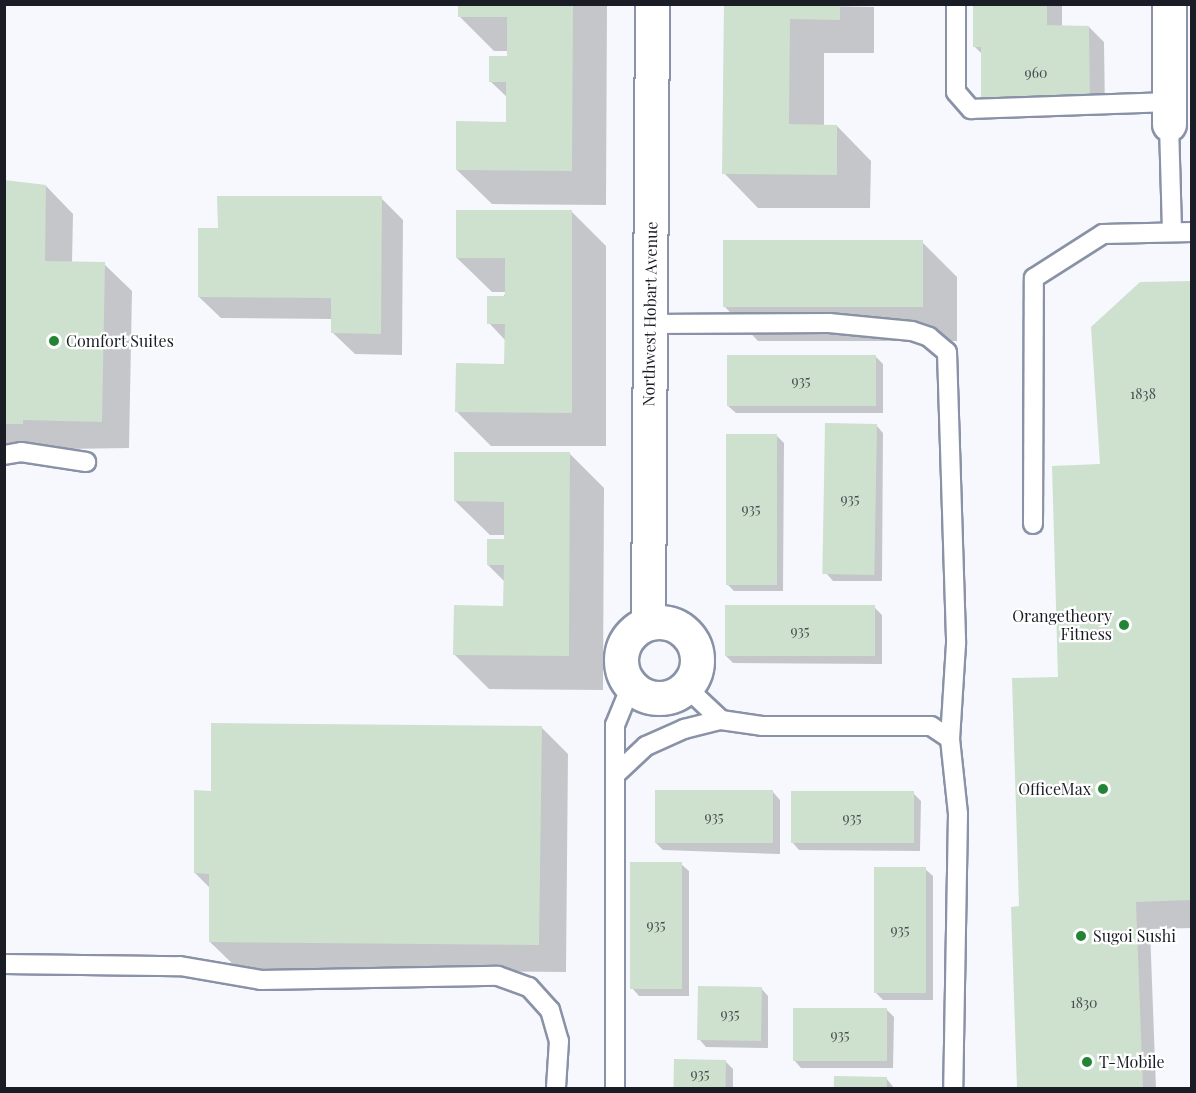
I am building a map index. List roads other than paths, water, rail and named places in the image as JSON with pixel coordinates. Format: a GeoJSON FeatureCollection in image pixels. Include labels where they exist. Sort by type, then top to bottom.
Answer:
{"type":"FeatureCollection","features":[{"type":"Feature","properties":{"kind":"street","name":"Northwest Hobart Avenue"},"geometry":{"type":"LineString","coordinates":[[648,623],[652,4]]}},
{"type":"Feature","properties":{"kind":"street"},"geometry":{"type":"LineString","coordinates":[[1169,4],[1169,113]]}},
{"type":"Feature","properties":{"kind":"street"},"geometry":{"type":"LineString","coordinates":[[648,623],[672,624],[692,640],[697,664],[686,687],[664,698],[640,693],[631,686],[624,675],[622,650],[636,629],[648,623]]}},
{"type":"Feature","properties":{"kind":"lane"},"geometry":{"type":"LineString","coordinates":[[956,4],[956,93],[971,109],[1169,113],[1172,232]]}},
{"type":"Feature","properties":{"kind":"lane"},"geometry":{"type":"LineString","coordinates":[[1033,524],[1034,278],[1103,234],[1191,232]]}},
{"type":"Feature","properties":{"kind":"lane"},"geometry":{"type":"LineString","coordinates":[[650,324],[841,324],[912,331],[929,337],[947,352],[956,644],[950,739],[958,814],[952,1089]]}},
{"type":"Feature","properties":{"kind":"lane"},"geometry":{"type":"LineString","coordinates":[[4,454],[21,452],[86,462]]}},
{"type":"Feature","properties":{"kind":"lane"},"geometry":{"type":"LineString","coordinates":[[615,1089],[615,725],[631,686]]}},
{"type":"Feature","properties":{"kind":"lane"},"geometry":{"type":"LineString","coordinates":[[686,687],[721,720]]}},
{"type":"Feature","properties":{"kind":"lane"},"geometry":{"type":"LineString","coordinates":[[615,775],[646,746],[684,729],[721,720],[762,726],[931,726],[950,739]]}},
{"type":"Feature","properties":{"kind":"lane"},"geometry":{"type":"LineString","coordinates":[[4,964],[180,966],[261,980],[498,976],[529,987],[550,1010],[559,1041],[556,1089]]}},
{"type":"Feature","properties":{"kind":"place","name":"Comfort Suites"},"geometry":{"type":"Point","coordinates":[54,341]}},
{"type":"Feature","properties":{"kind":"place","name":"Orangetheory Fitness"},"geometry":{"type":"Point","coordinates":[1124,625]}},
{"type":"Feature","properties":{"kind":"place","name":"OfficeMax"},"geometry":{"type":"Point","coordinates":[1103,789]}},
{"type":"Feature","properties":{"kind":"place","name":"Sugoi Sushi"},"geometry":{"type":"Point","coordinates":[1081,936]}},
{"type":"Feature","properties":{"kind":"place","name":"T-Mobile"},"geometry":{"type":"Point","coordinates":[1087,1062]}}]}
